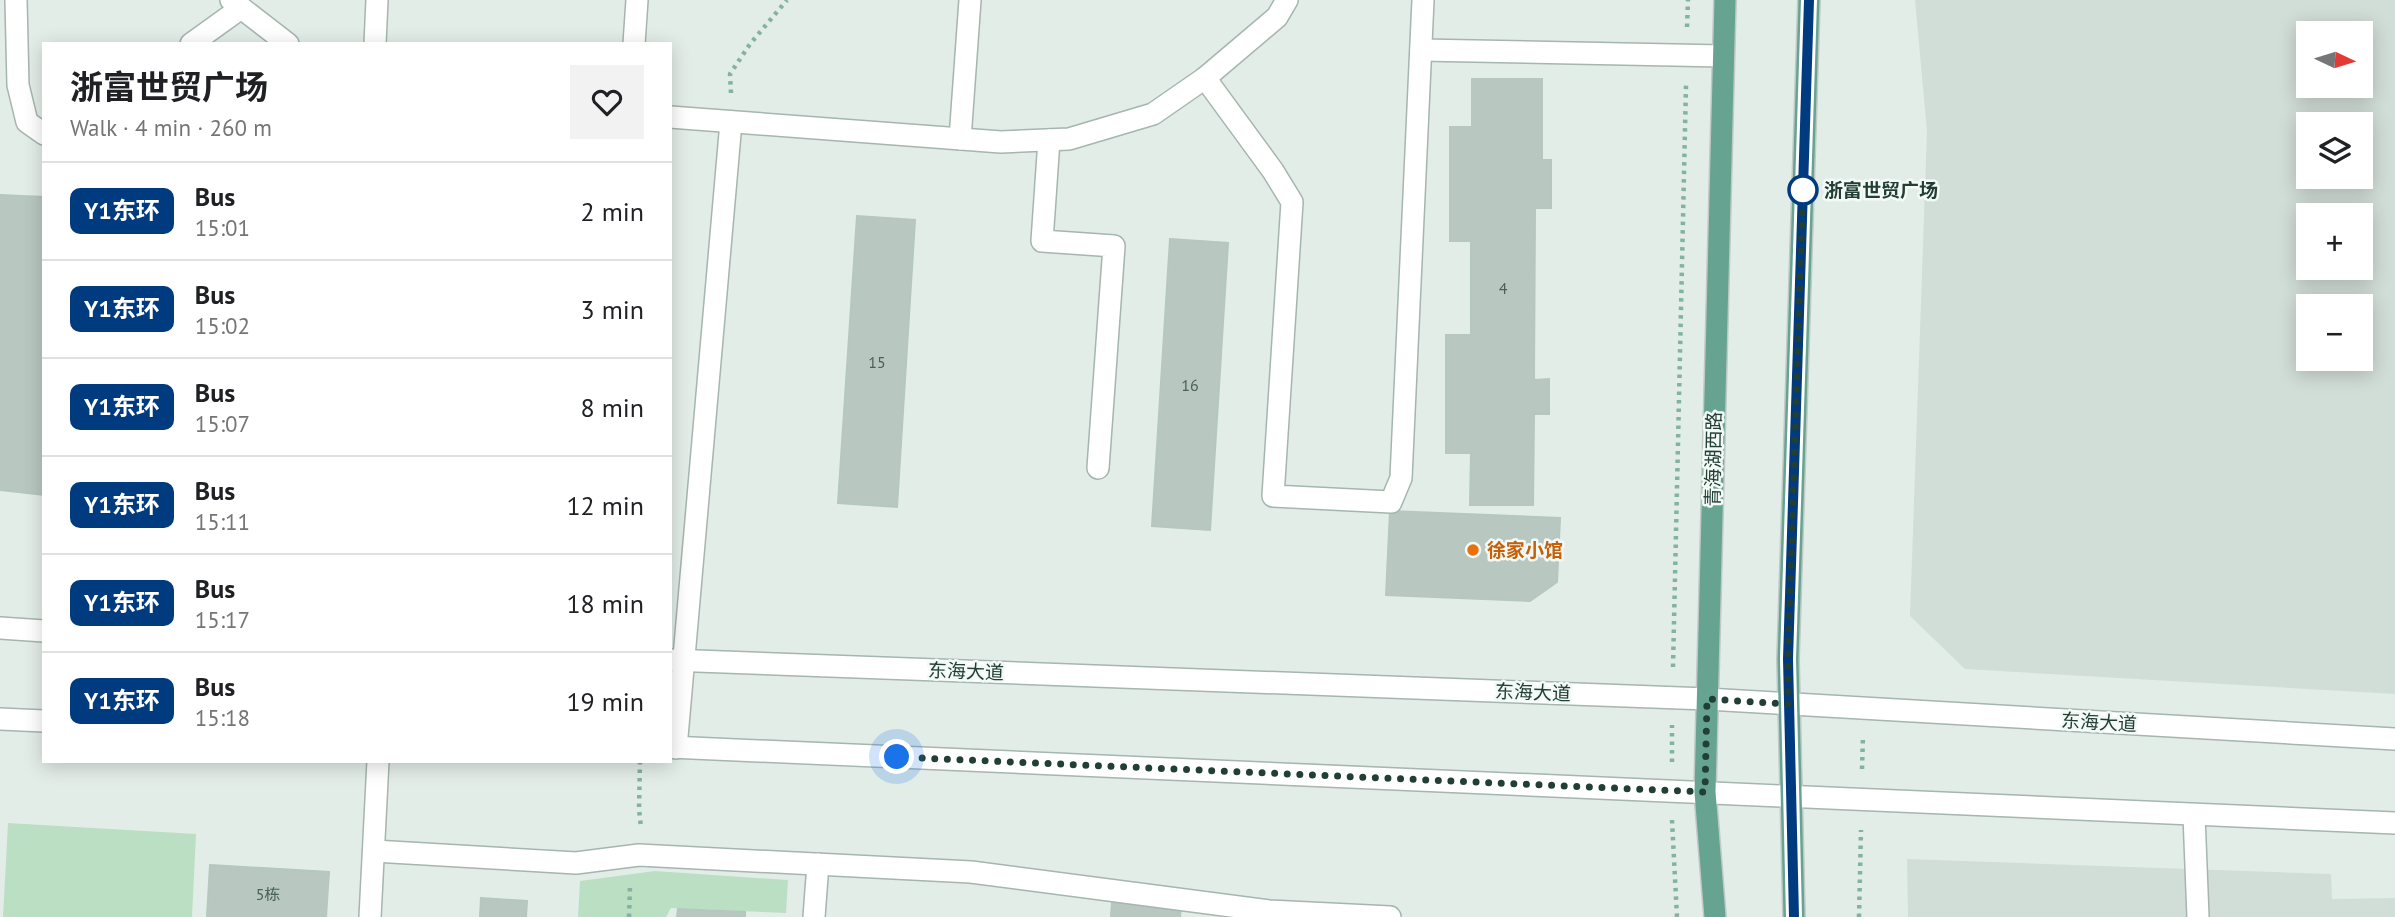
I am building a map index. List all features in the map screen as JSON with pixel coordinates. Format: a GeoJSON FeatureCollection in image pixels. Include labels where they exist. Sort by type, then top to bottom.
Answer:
{"type":"FeatureCollection","features":[{"type":"Feature","properties":{"kind":"main road","name":"青海湖西路"},"geometry":{"type":"LineString","coordinates":[[1715,917],[1705,792],[1725,0]]}},
{"type":"Feature","properties":{"kind":"main road"},"geometry":{"type":"LineString","coordinates":[[1794,917],[1789,798],[1788,646],[1809,0]]}},
{"type":"Feature","properties":{"kind":"street"},"geometry":{"type":"LineString","coordinates":[[16,0],[18,85],[27,122],[42,133]]}},
{"type":"Feature","properties":{"kind":"street"},"geometry":{"type":"LineString","coordinates":[[375,42],[377,0]]}},
{"type":"Feature","properties":{"kind":"street"},"geometry":{"type":"LineString","coordinates":[[634,42],[637,0]]}},
{"type":"Feature","properties":{"kind":"street"},"geometry":{"type":"LineString","coordinates":[[960,139],[970,0]]}},
{"type":"Feature","properties":{"kind":"street"},"geometry":{"type":"LineString","coordinates":[[672,117],[1001,142],[1069,139],[1153,114],[1205,78],[1277,17],[1287,0]]}},
{"type":"Feature","properties":{"kind":"street"},"geometry":{"type":"LineString","coordinates":[[1205,78],[1273,171],[1292,202],[1273,496],[1391,502],[1401,478],[1423,0]]}},
{"type":"Feature","properties":{"kind":"street"},"geometry":{"type":"LineString","coordinates":[[193,42],[236,4],[285,42]]}},
{"type":"Feature","properties":{"kind":"street"},"geometry":{"type":"LineString","coordinates":[[1421,50],[1723,56]]}},
{"type":"Feature","properties":{"kind":"street"},"geometry":{"type":"LineString","coordinates":[[731,122],[677,660],[673,748],[2395,823]]}},
{"type":"Feature","properties":{"kind":"street"},"geometry":{"type":"LineString","coordinates":[[1049,139],[1042,241],[1114,246],[1098,468]]}},
{"type":"Feature","properties":{"kind":"street"},"geometry":{"type":"LineString","coordinates":[[0,628],[42,631]]}},
{"type":"Feature","properties":{"kind":"street","name":"东海大道"},"geometry":{"type":"LineString","coordinates":[[677,660],[1672,697],[2395,739]]}},
{"type":"Feature","properties":{"kind":"street"},"geometry":{"type":"LineString","coordinates":[[0,719],[42,720]]}},
{"type":"Feature","properties":{"kind":"street"},"geometry":{"type":"LineString","coordinates":[[370,917],[378,763]]}},
{"type":"Feature","properties":{"kind":"street"},"geometry":{"type":"LineString","coordinates":[[2194,815],[2198,917]]}},
{"type":"Feature","properties":{"kind":"street"},"geometry":{"type":"LineString","coordinates":[[374,851],[576,863],[644,855],[971,872],[1269,914],[1390,917]]}},
{"type":"Feature","properties":{"kind":"street"},"geometry":{"type":"LineString","coordinates":[[814,917],[818,864]]}},
{"type":"Feature","properties":{"kind":"path"},"geometry":{"type":"LineString","coordinates":[[731,122],[730,75],[750,44],[787,0]]}},
{"type":"Feature","properties":{"kind":"path"},"geometry":{"type":"LineString","coordinates":[[1677,917],[1671,790],[1672,697],[1688,0]]}},
{"type":"Feature","properties":{"kind":"path"},"geometry":{"type":"LineString","coordinates":[[640,763],[639,809],[644,855]]}},
{"type":"Feature","properties":{"kind":"shaded area"},"geometry":{"type":"Polygon","coordinates":[[[1915,0],[2395,0],[2395,694],[1965,669],[1910,616],[1927,131],[1915,0]]]}},
{"type":"Feature","properties":{"kind":"shaded area"},"geometry":{"type":"Polygon","coordinates":[[[1907,859],[2331,874],[2332,899],[2395,898],[2395,917],[1908,917],[1907,859]]]}},
{"type":"Feature","properties":{"kind":"green space"},"geometry":{"type":"Polygon","coordinates":[[[8,823],[196,834],[192,917],[3,917],[8,823]]]}},
{"type":"Feature","properties":{"kind":"green space"},"geometry":{"type":"Polygon","coordinates":[[[655,871],[788,880],[786,913],[671,908],[666,917],[578,917],[580,881],[655,871]]]}},
{"type":"Feature","properties":{"kind":"building"},"geometry":{"type":"Polygon","coordinates":[[[1472,79],[1542,79],[1542,160],[1551,160],[1551,208],[1535,208],[1534,380],[1549,379],[1549,414],[1534,414],[1533,505],[1470,505],[1471,453],[1446,453],[1446,335],[1471,335],[1471,241],[1450,241],[1450,127],[1472,127],[1472,79]]]}},
{"type":"Feature","properties":{"kind":"building"},"geometry":{"type":"Polygon","coordinates":[[[0,195],[42,197],[42,495],[0,490],[0,195]]]}},
{"type":"Feature","properties":{"kind":"building"},"geometry":{"type":"Polygon","coordinates":[[[857,216],[915,220],[897,507],[838,503],[857,216]]]}},
{"type":"Feature","properties":{"kind":"building"},"geometry":{"type":"Polygon","coordinates":[[[1170,239],[1228,243],[1210,530],[1152,526],[1170,239]]]}},
{"type":"Feature","properties":{"kind":"building","name":"徐家小馆"},"geometry":{"type":"Polygon","coordinates":[[[1390,511],[1560,518],[1557,582],[1530,601],[1386,595],[1390,511]]]}},
{"type":"Feature","properties":{"kind":"building"},"geometry":{"type":"Polygon","coordinates":[[[210,865],[329,872],[326,917],[207,917],[210,865]]]}},
{"type":"Feature","properties":{"kind":"building"},"geometry":{"type":"Polygon","coordinates":[[[481,898],[527,901],[526,917],[480,917],[481,898]]]}},
{"type":"Feature","properties":{"kind":"building"},"geometry":{"type":"Polygon","coordinates":[[[1112,902],[1181,907],[1180,917],[1111,917],[1112,902]]]}},
{"type":"Feature","properties":{"kind":"building"},"geometry":{"type":"Polygon","coordinates":[[[678,909],[745,912],[745,917],[677,917],[678,909]]]}},
{"type":"Feature","properties":{"kind":"bus line","name":"Y1东环"},"geometry":{"type":"LineString","coordinates":[[1794,917],[1789,798],[1788,659],[1809,0]]}},
{"type":"Feature","properties":{"kind":"place","name":"浙富世贸广场"},"geometry":{"type":"Point","coordinates":[1803,190]}},
{"type":"Feature","properties":{"kind":"place","name":"徐家小馆"},"geometry":{"type":"Point","coordinates":[1473,550]}},
{"type":"Feature","properties":{"kind":"route"},"geometry":{"type":"LineString","coordinates":[[897,757],[1705,792],[1707,699],[1788,704],[1803,190]]}}]}
